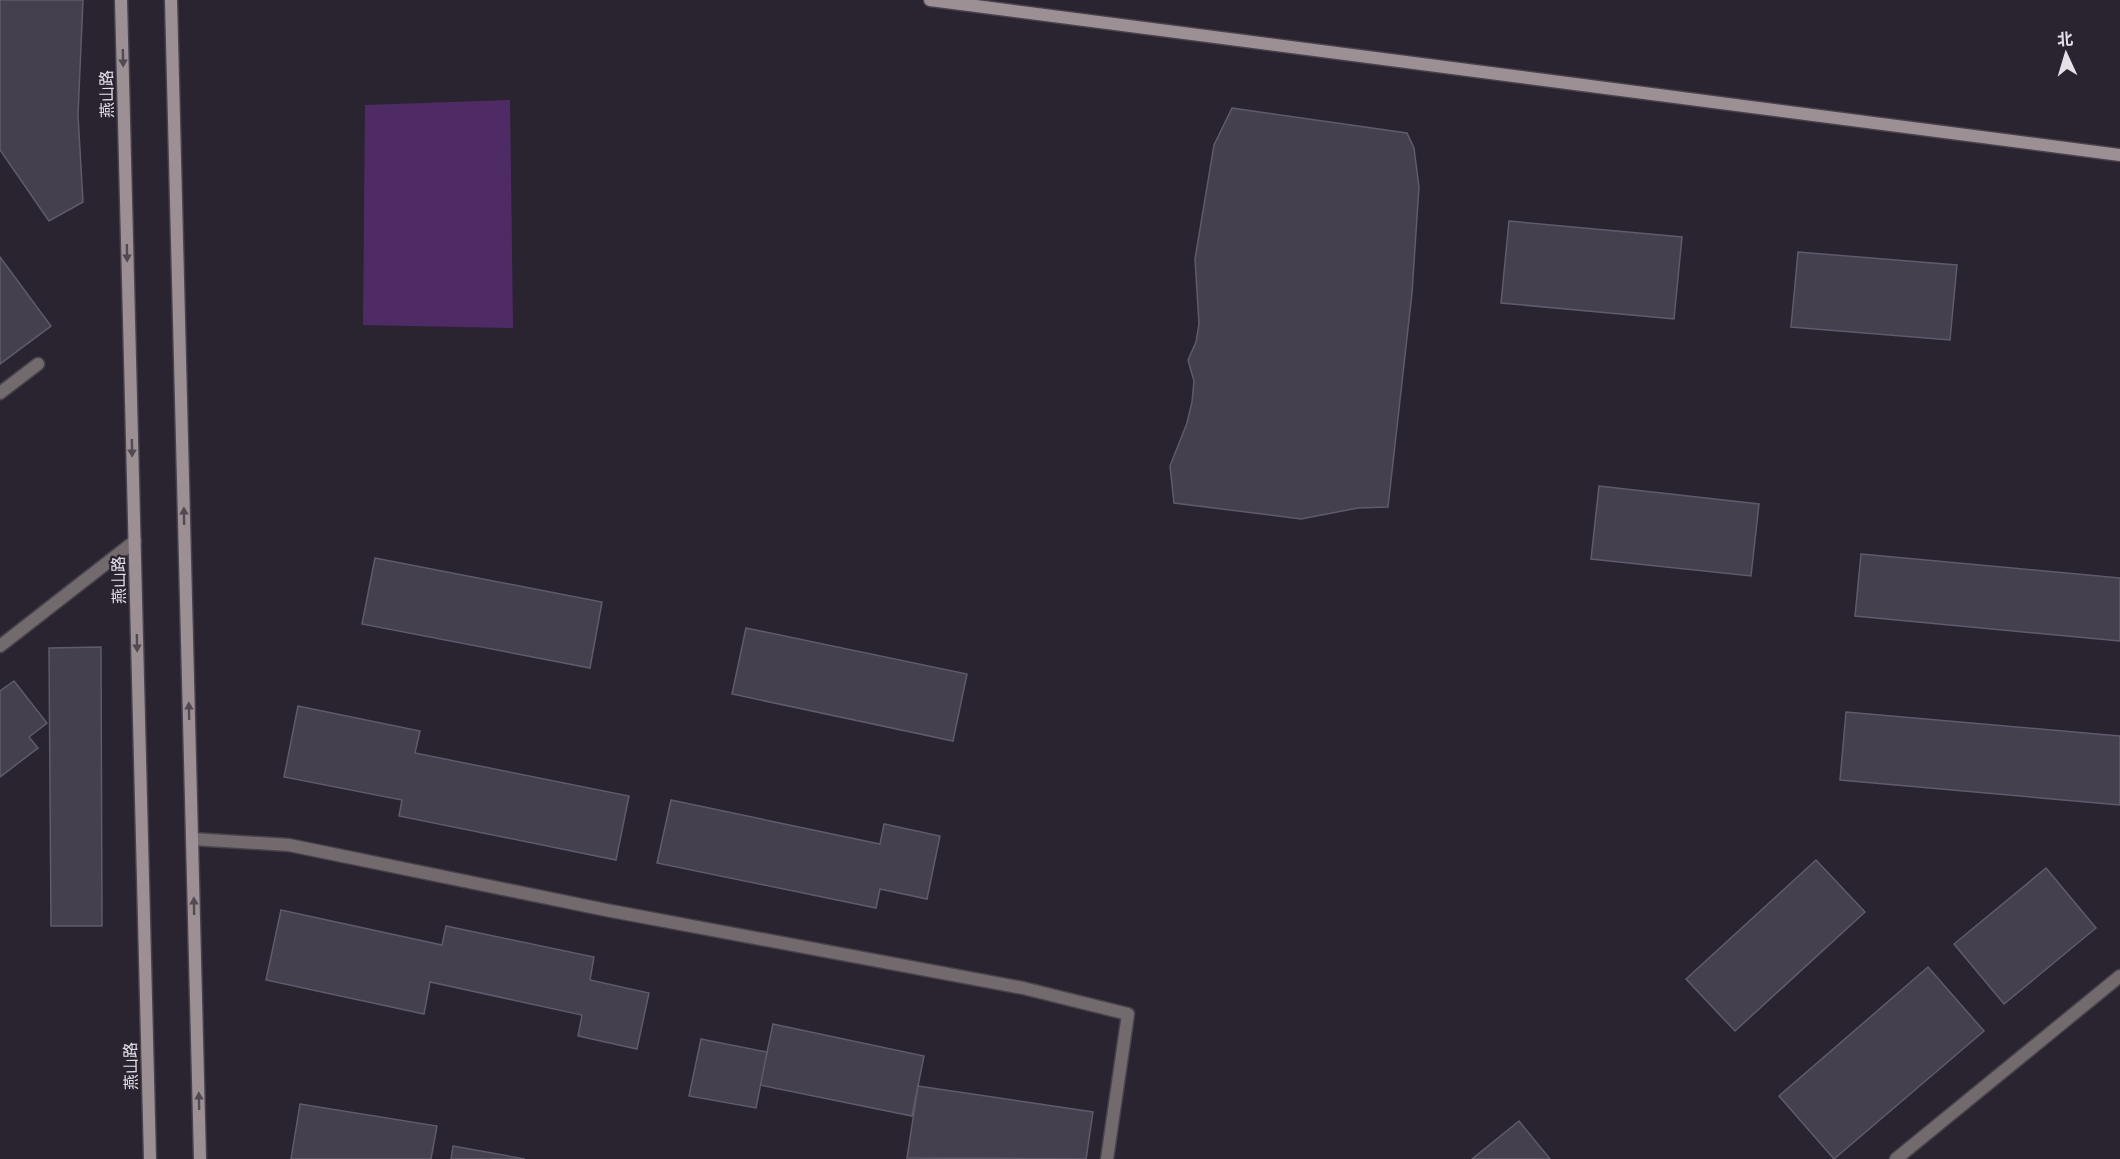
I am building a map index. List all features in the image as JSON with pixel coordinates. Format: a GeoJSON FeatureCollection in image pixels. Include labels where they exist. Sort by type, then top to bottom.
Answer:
{"type":"FeatureCollection","features":[{"type":"Feature","properties":{"kind":"street","name":"燕山路"},"geometry":{"type":"LineString","coordinates":[[121,0],[150,1159]]}},
{"type":"Feature","properties":{"kind":"street"},"geometry":{"type":"LineString","coordinates":[[171,0],[200,1159]]}},
{"type":"Feature","properties":{"kind":"street"},"geometry":{"type":"LineString","coordinates":[[930,0],[2120,155]]}},
{"type":"Feature","properties":{"kind":"street"},"geometry":{"type":"LineString","coordinates":[[0,393],[38,364]]}},
{"type":"Feature","properties":{"kind":"street"},"geometry":{"type":"LineString","coordinates":[[0,646],[135,541]]}},
{"type":"Feature","properties":{"kind":"street"},"geometry":{"type":"LineString","coordinates":[[192,839],[289,844],[606,910],[1023,988],[1128,1014],[1107,1159]]}},
{"type":"Feature","properties":{"kind":"street"},"geometry":{"type":"LineString","coordinates":[[1896,1159],[2120,976]]}},
{"type":"Feature","properties":{"kind":"shaded area"},"geometry":{"type":"Polygon","coordinates":[[[510,100],[513,328],[363,325],[365,105],[510,100]]]}},
{"type":"Feature","properties":{"kind":"building"},"geometry":{"type":"Polygon","coordinates":[[[0,0],[83,0],[78,115],[83,202],[49,221],[0,150],[0,0]]]}},
{"type":"Feature","properties":{"kind":"building"},"geometry":{"type":"Polygon","coordinates":[[[1232,108],[1407,133],[1414,148],[1419,187],[1412,293],[1388,507],[1358,508],[1301,519],[1174,503],[1170,466],[1187,423],[1192,402],[1194,381],[1188,360],[1196,342],[1199,324],[1195,259],[1214,145],[1232,108]]]}},
{"type":"Feature","properties":{"kind":"building"},"geometry":{"type":"Polygon","coordinates":[[[1509,221],[1682,237],[1674,319],[1501,303],[1509,221]]]}},
{"type":"Feature","properties":{"kind":"building"},"geometry":{"type":"Polygon","coordinates":[[[1798,252],[1957,265],[1950,340],[1791,327],[1798,252]]]}},
{"type":"Feature","properties":{"kind":"building"},"geometry":{"type":"Polygon","coordinates":[[[0,257],[51,326],[0,364],[0,257]]]}},
{"type":"Feature","properties":{"kind":"building"},"geometry":{"type":"Polygon","coordinates":[[[1599,486],[1759,504],[1751,576],[1591,559],[1599,486]]]}},
{"type":"Feature","properties":{"kind":"building"},"geometry":{"type":"Polygon","coordinates":[[[1861,554],[2120,578],[2120,641],[1855,616],[1861,554]]]}},
{"type":"Feature","properties":{"kind":"building"},"geometry":{"type":"Polygon","coordinates":[[[375,558],[602,602],[590,668],[362,624],[375,558]]]}},
{"type":"Feature","properties":{"kind":"building"},"geometry":{"type":"Polygon","coordinates":[[[746,628],[967,674],[953,741],[732,694],[746,628]]]}},
{"type":"Feature","properties":{"kind":"building"},"geometry":{"type":"Polygon","coordinates":[[[101,647],[102,926],[51,926],[49,648],[101,647]]]}},
{"type":"Feature","properties":{"kind":"building"},"geometry":{"type":"Polygon","coordinates":[[[14,681],[47,723],[29,737],[38,748],[0,777],[0,691],[14,681]]]}},
{"type":"Feature","properties":{"kind":"building"},"geometry":{"type":"Polygon","coordinates":[[[298,706],[420,731],[415,753],[629,796],[616,860],[399,816],[402,800],[284,777],[298,706]]]}},
{"type":"Feature","properties":{"kind":"building"},"geometry":{"type":"Polygon","coordinates":[[[1846,712],[2120,736],[2120,805],[1840,780],[1846,712]]]}},
{"type":"Feature","properties":{"kind":"building"},"geometry":{"type":"Polygon","coordinates":[[[671,800],[880,844],[884,824],[940,836],[927,899],[880,889],[876,908],[657,863],[671,800]]]}},
{"type":"Feature","properties":{"kind":"building"},"geometry":{"type":"Polygon","coordinates":[[[1816,860],[1865,912],[1735,1031],[1686,979],[1816,860]]]}},
{"type":"Feature","properties":{"kind":"building"},"geometry":{"type":"Polygon","coordinates":[[[2046,868],[2096,928],[2004,1004],[1954,944],[2046,868]]]}},
{"type":"Feature","properties":{"kind":"building"},"geometry":{"type":"Polygon","coordinates":[[[281,910],[442,945],[446,926],[594,957],[590,980],[649,993],[637,1049],[578,1036],[582,1015],[430,982],[424,1014],[266,980],[281,910]]]}},
{"type":"Feature","properties":{"kind":"building"},"geometry":{"type":"Polygon","coordinates":[[[1928,967],[1984,1031],[1834,1159],[1779,1096],[1928,967]]]}},
{"type":"Feature","properties":{"kind":"building"},"geometry":{"type":"Polygon","coordinates":[[[773,1024],[924,1056],[912,1116],[760,1085],[773,1024]]]}},
{"type":"Feature","properties":{"kind":"building"},"geometry":{"type":"Polygon","coordinates":[[[701,1039],[767,1052],[756,1108],[689,1096],[701,1039]]]}},
{"type":"Feature","properties":{"kind":"building"},"geometry":{"type":"Polygon","coordinates":[[[918,1086],[1093,1112],[1086,1159],[907,1158],[918,1086]]]}},
{"type":"Feature","properties":{"kind":"building"},"geometry":{"type":"Polygon","coordinates":[[[300,1104],[437,1126],[431,1159],[291,1159],[300,1104]]]}},
{"type":"Feature","properties":{"kind":"building"},"geometry":{"type":"Polygon","coordinates":[[[1519,1121],[1550,1159],[1472,1159],[1519,1121]]]}},
{"type":"Feature","properties":{"kind":"building"},"geometry":{"type":"Polygon","coordinates":[[[453,1146],[525,1159],[451,1159],[453,1146]]]}}]}
